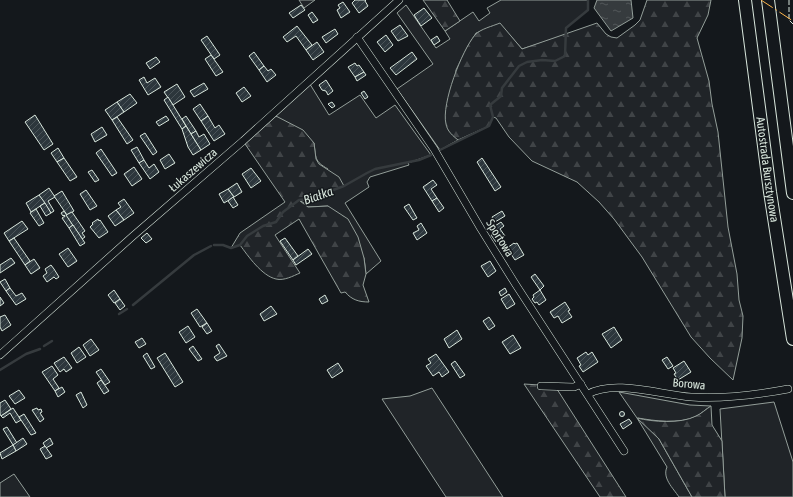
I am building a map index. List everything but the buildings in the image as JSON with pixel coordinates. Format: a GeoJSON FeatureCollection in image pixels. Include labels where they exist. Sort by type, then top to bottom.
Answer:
{"type":"FeatureCollection","features":[{"type":"Feature","properties":{"kind":"highway","name":"Autostrada Bursztynowa"},"geometry":{"type":"LineString","coordinates":[[745,0],[770,192],[793,340]]}},
{"type":"Feature","properties":{"kind":"highway","name":"Autostrada Bursztynowa"},"geometry":{"type":"LineString","coordinates":[[768,0],[793,193]]}},
{"type":"Feature","properties":{"kind":"street","name":"Łukaszewicza"},"geometry":{"type":"LineString","coordinates":[[0,355],[399,0]]}},
{"type":"Feature","properties":{"kind":"street","name":"Sportowa"},"geometry":{"type":"LineString","coordinates":[[357,37],[434,149],[508,273],[624,451]]}},
{"type":"Feature","properties":{"kind":"street"},"geometry":{"type":"LineString","coordinates":[[541,386],[574,386],[581,384]]}},
{"type":"Feature","properties":{"kind":"street","name":"Borowa"},"geometry":{"type":"LineString","coordinates":[[588,394],[601,390],[618,389],[647,390],[690,397],[734,398],[788,389]]}},
{"type":"Feature","properties":{"kind":"green space"},"geometry":{"type":"Polygon","coordinates":[[[299,0],[315,0],[304,8],[299,0]]]}},
{"type":"Feature","properties":{"kind":"green space"},"geometry":{"type":"Polygon","coordinates":[[[423,0],[447,0],[460,21],[445,31],[423,0]]]}},
{"type":"Feature","properties":{"kind":"green space"},"geometry":{"type":"Polygon","coordinates":[[[501,0],[588,0],[588,10],[566,28],[566,35],[522,49],[500,24],[476,33],[456,70],[450,132],[458,140],[440,150],[397,89],[433,64],[397,13],[406,5],[436,48],[450,39],[445,31],[473,12],[479,21],[490,13],[487,8],[501,0]]]}},
{"type":"Feature","properties":{"kind":"green space"},"geometry":{"type":"Polygon","coordinates":[[[647,0],[711,0],[708,15],[697,38],[709,81],[718,132],[728,227],[737,274],[739,300],[743,316],[742,338],[733,380],[691,337],[642,257],[614,219],[599,202],[577,182],[532,161],[509,137],[496,118],[493,117],[489,126],[458,140],[449,131],[446,124],[445,115],[447,104],[459,64],[470,42],[480,31],[500,23],[522,49],[597,23],[606,34],[617,38],[640,20],[647,0]]]}},
{"type":"Feature","properties":{"kind":"green space"},"geometry":{"type":"Polygon","coordinates":[[[308,81],[329,115],[360,95],[376,118],[395,105],[431,155],[408,163],[409,165],[370,177],[367,182],[369,187],[345,203],[381,261],[366,274],[364,258],[328,206],[308,207],[299,200],[328,169],[320,164],[316,159],[314,143],[272,114],[308,81]]]}},
{"type":"Feature","properties":{"kind":"green space"},"geometry":{"type":"Polygon","coordinates":[[[272,114],[303,130],[314,143],[316,159],[319,164],[339,177],[344,186],[300,201],[308,207],[328,206],[348,219],[358,237],[364,258],[366,274],[363,285],[369,302],[356,300],[345,292],[341,293],[299,219],[275,235],[300,273],[288,278],[276,279],[261,270],[240,245],[231,248],[240,233],[285,202],[243,141],[272,114]]]}},
{"type":"Feature","properties":{"kind":"green space"},"geometry":{"type":"Polygon","coordinates":[[[524,384],[555,386],[626,497],[600,497],[524,384]]]}},
{"type":"Feature","properties":{"kind":"green space"},"geometry":{"type":"Polygon","coordinates":[[[432,388],[503,497],[446,497],[382,399],[410,396],[432,388]]]}},
{"type":"Feature","properties":{"kind":"green space"},"geometry":{"type":"Polygon","coordinates":[[[619,392],[690,405],[711,406],[695,417],[681,421],[659,421],[638,418],[659,439],[692,497],[679,497],[671,486],[666,475],[667,467],[619,392]]]}},
{"type":"Feature","properties":{"kind":"green space"},"geometry":{"type":"Polygon","coordinates":[[[774,402],[793,462],[793,497],[725,497],[720,409],[774,402]]]}},
{"type":"Feature","properties":{"kind":"green space"},"geometry":{"type":"Polygon","coordinates":[[[711,406],[712,425],[722,441],[725,497],[692,497],[659,439],[637,418],[659,421],[690,419],[711,406]]]}},
{"type":"Feature","properties":{"kind":"green space"},"geometry":{"type":"Polygon","coordinates":[[[14,474],[30,497],[0,497],[0,483],[14,474]]]}},
{"type":"Feature","properties":{"kind":"water"},"geometry":{"type":"Polygon","coordinates":[[[597,0],[631,0],[633,18],[611,31],[594,8],[597,0]]]}},
{"type":"Feature","properties":{"kind":"waterway","name":"Białka"},"geometry":{"type":"LineString","coordinates":[[440,150],[489,126],[493,117],[490,105],[501,96],[502,88],[519,66],[527,62],[542,60],[555,61],[565,56],[566,28],[588,10],[588,0]]}},
{"type":"Feature","properties":{"kind":"waterway","name":"Białka"},"geometry":{"type":"LineString","coordinates":[[214,245],[223,245],[231,248],[240,245],[247,236],[263,226],[276,222],[283,212],[299,200],[309,199],[344,186],[375,169],[419,160],[431,155]]}},
{"type":"Feature","properties":{"kind":"waterway","name":"Białka"},"geometry":{"type":"LineString","coordinates":[[133,305],[194,255],[211,246]]}},
{"type":"Feature","properties":{"kind":"waterway","name":"Białka"},"geometry":{"type":"LineString","coordinates":[[119,314],[127,309]]}},
{"type":"Feature","properties":{"kind":"waterway","name":"Białka"},"geometry":{"type":"LineString","coordinates":[[44,346],[52,341]]}},
{"type":"Feature","properties":{"kind":"waterway","name":"Białka"},"geometry":{"type":"LineString","coordinates":[[0,370],[26,354],[40,349]]}},
{"type":"Feature","properties":{"kind":"fence"},"geometry":{"type":"LineString","coordinates":[[789,0],[789,20],[793,24]]}},
{"type":"Feature","properties":{"kind":"power"},"geometry":{"type":"LineString","coordinates":[[761,0],[793,21]]}}]}
